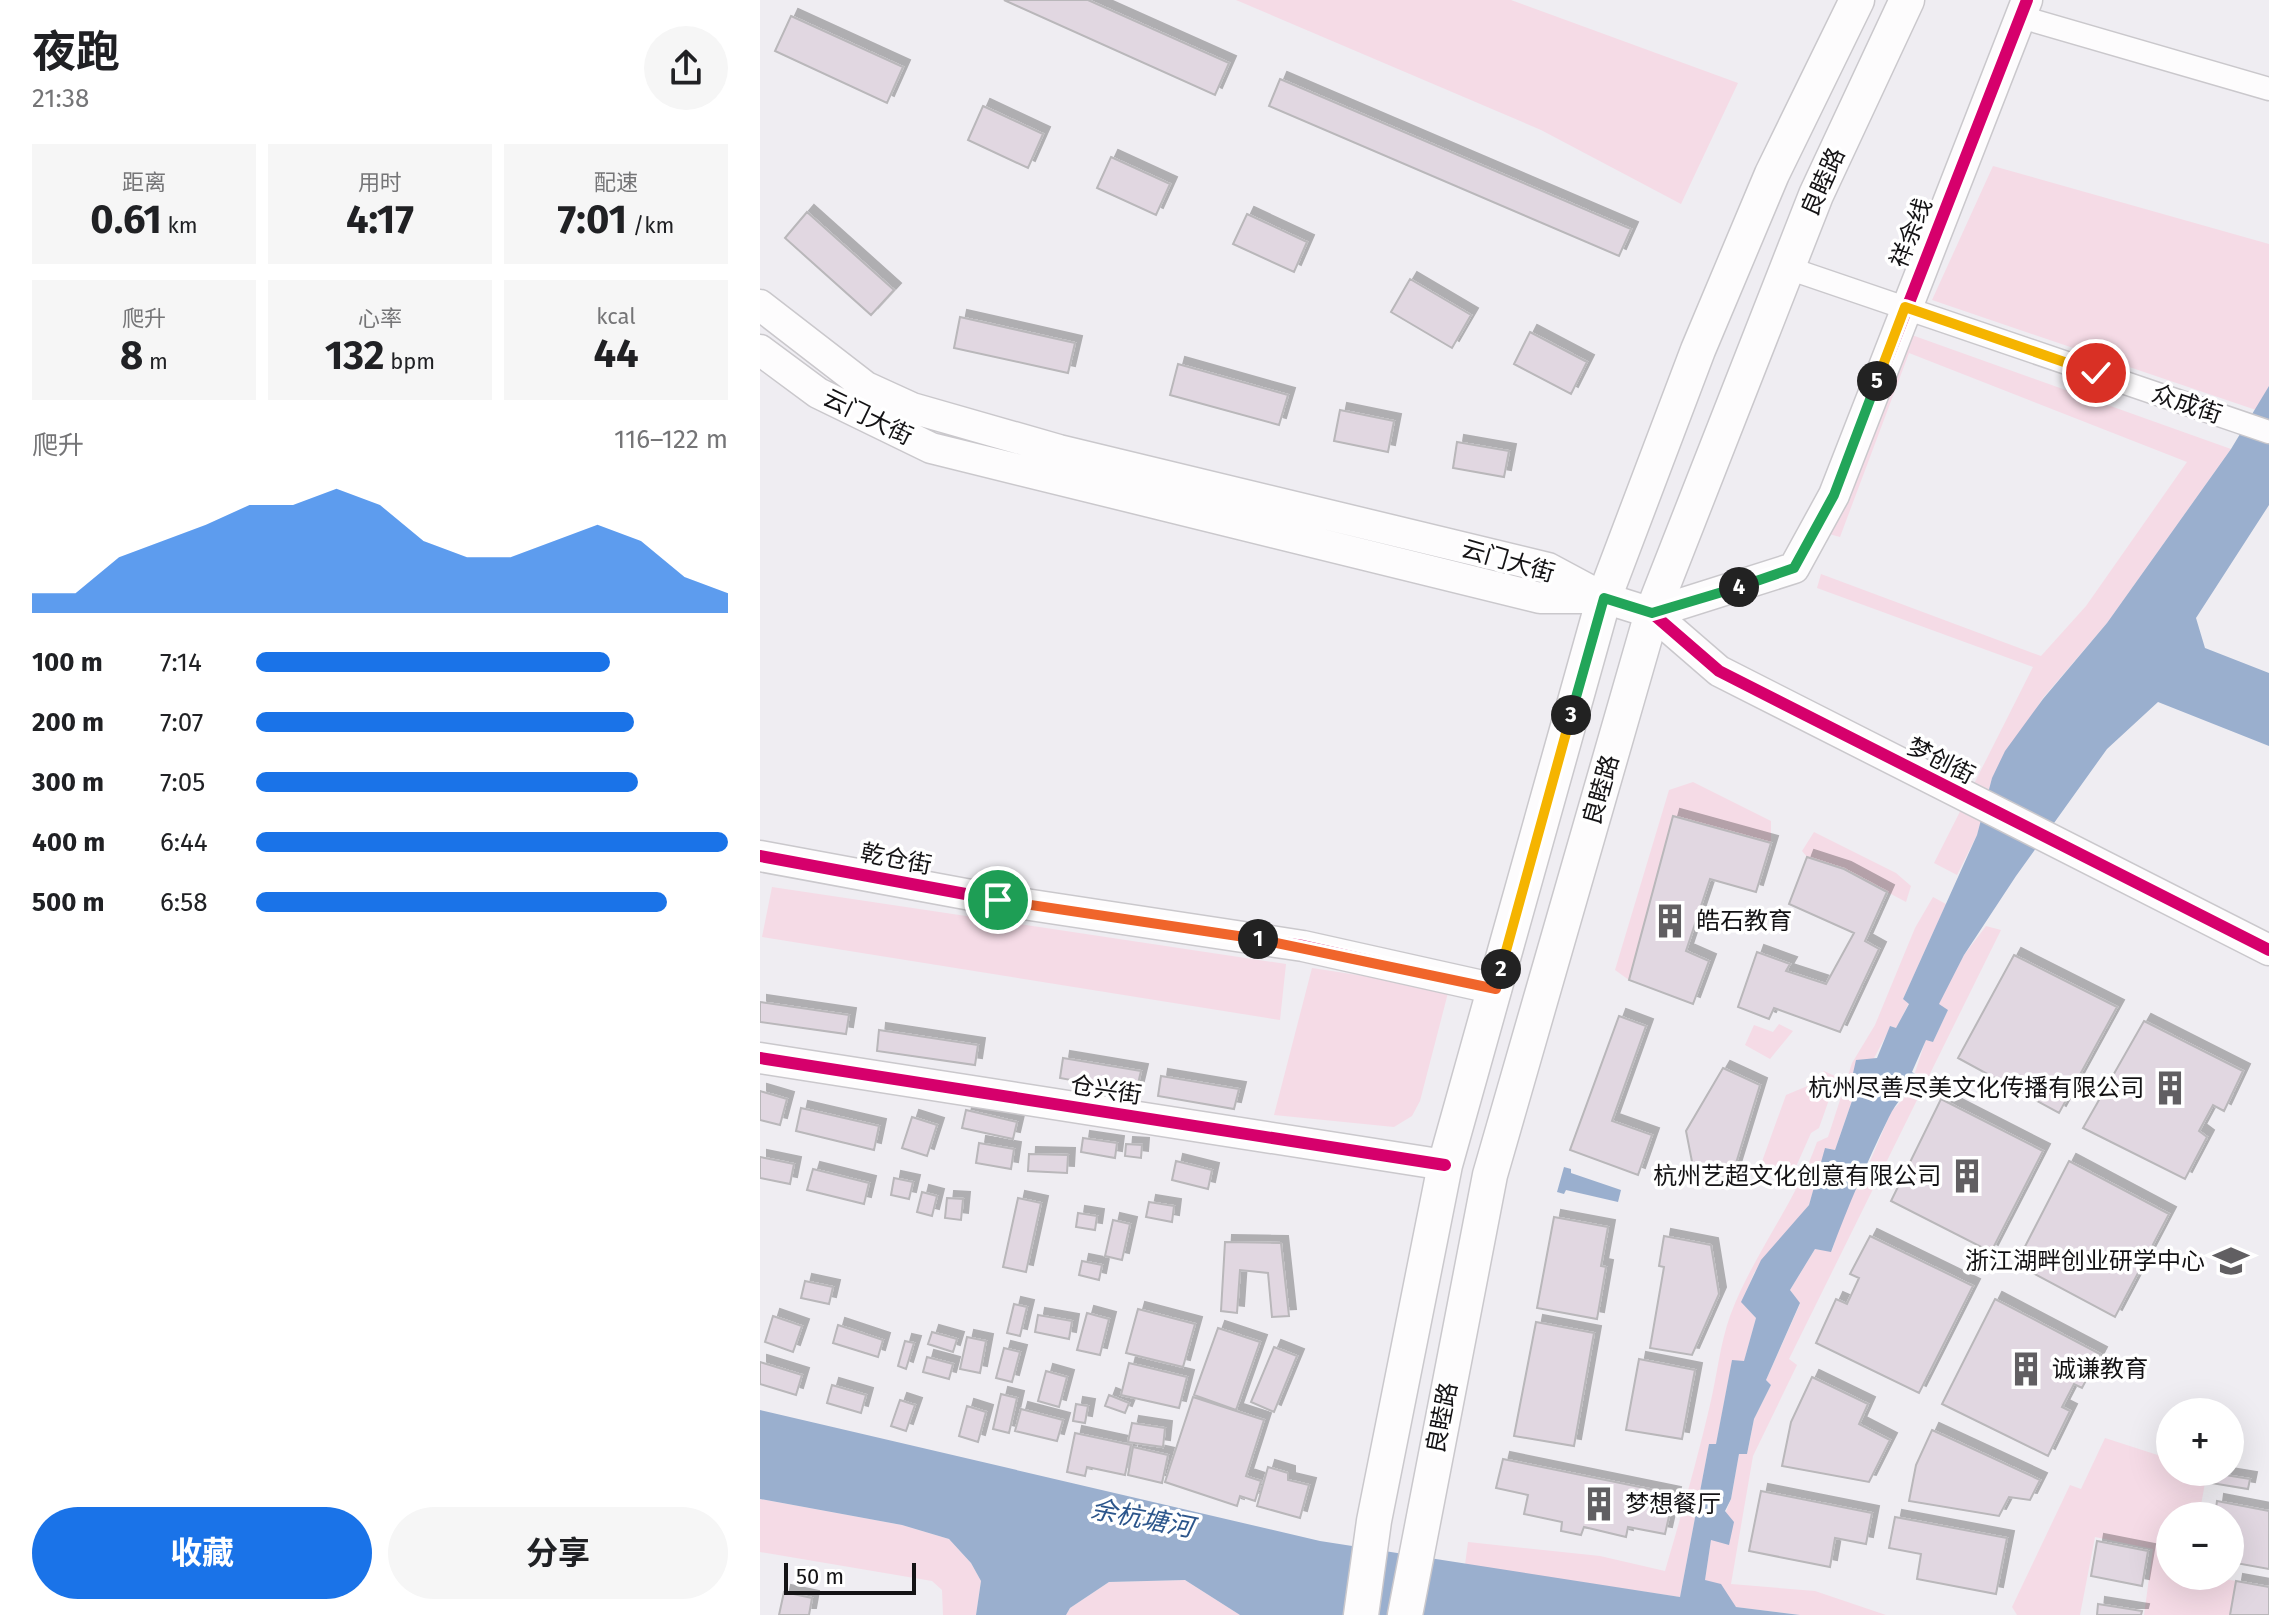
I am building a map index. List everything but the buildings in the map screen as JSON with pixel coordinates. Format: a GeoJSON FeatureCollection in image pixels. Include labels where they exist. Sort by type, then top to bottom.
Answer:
{"type":"FeatureCollection","features":[{"type":"Feature","properties":{"kind":"main road","name":"良睦路"},"geometry":{"type":"LineString","coordinates":[[1361,1615],[1374,1521],[1445,1165],[1604,598],[1698,350],[1772,174],[1857,0]]}},
{"type":"Feature","properties":{"kind":"main road","name":"良睦路"},"geometry":{"type":"LineString","coordinates":[[1405,1615],[1490,1175],[1652,613],[1816,195],[1907,0]]}},
{"type":"Feature","properties":{"kind":"street"},"geometry":{"type":"LineString","coordinates":[[2024,9],[2269,89]]}},
{"type":"Feature","properties":{"kind":"street","name":"祥余线"},"geometry":{"type":"LineString","coordinates":[[1652,613],[1794,568],[1834,495],[2024,9]]}},
{"type":"Feature","properties":{"kind":"street","name":"众成街"},"geometry":{"type":"LineString","coordinates":[[1788,268],[2269,432]]}},
{"type":"Feature","properties":{"kind":"street","name":"云门大街"},"geometry":{"type":"LineString","coordinates":[[760,305],[866,387],[912,408],[1073,453],[1548,568],[1604,598]]}},
{"type":"Feature","properties":{"kind":"street","name":"云门大街"},"geometry":{"type":"LineString","coordinates":[[760,350],[818,393],[931,448],[1540,598],[1604,598]]}},
{"type":"Feature","properties":{"kind":"street","name":"梦创街"},"geometry":{"type":"LineString","coordinates":[[1604,598],[1652,613],[1719,671],[1962,797],[2269,950]]}},
{"type":"Feature","properties":{"kind":"street","name":"乾仓街"},"geometry":{"type":"LineString","coordinates":[[760,856],[998,900],[1303,946],[1496,989]]}},
{"type":"Feature","properties":{"kind":"street","name":"仓兴街"},"geometry":{"type":"LineString","coordinates":[[760,1058],[1445,1165]]}},
{"type":"Feature","properties":{"kind":"shaded area"},"geometry":{"type":"Polygon","coordinates":[[[1236,0],[1511,0],[1738,83],[1681,204],[1541,130],[1236,0]]]}},
{"type":"Feature","properties":{"kind":"shaded area"},"geometry":{"type":"Polygon","coordinates":[[[1993,166],[2269,244],[2269,386],[2256,410],[1932,300],[1993,166]]]}},
{"type":"Feature","properties":{"kind":"shaded area"},"geometry":{"type":"Polygon","coordinates":[[[1909,334],[2231,449],[2107,623],[2043,698],[1992,778],[1977,835],[1957,875],[1934,863],[2033,667],[1817,588],[1821,574],[2041,656],[2086,606],[2187,462],[1909,353],[1840,537],[1829,534],[1909,334]]]}},
{"type":"Feature","properties":{"kind":"shaded area"},"geometry":{"type":"Polygon","coordinates":[[[1693,782],[1771,821],[1771,843],[1673,817],[1629,980],[1615,970],[1669,790],[1693,782]]]}},
{"type":"Feature","properties":{"kind":"shaded area"},"geometry":{"type":"Polygon","coordinates":[[[1814,832],[1896,873],[1911,886],[1906,902],[1844,869],[1807,857],[1802,851],[1814,832]]]}},
{"type":"Feature","properties":{"kind":"shaded area"},"geometry":{"type":"Polygon","coordinates":[[[772,887],[1286,964],[1280,1020],[762,937],[772,887]]]}},
{"type":"Feature","properties":{"kind":"shaded area"},"geometry":{"type":"Polygon","coordinates":[[[1933,897],[1946,904],[1903,999],[1909,1003],[1896,1029],[1891,1026],[1853,1098],[1835,1150],[1826,1148],[1809,1205],[1754,1273],[1742,1302],[1756,1318],[1744,1362],[1732,1361],[1716,1445],[1709,1444],[1680,1597],[1465,1565],[1468,1542],[1600,1556],[1665,1571],[1700,1447],[1724,1338],[1739,1293],[1798,1186],[1817,1142],[1828,1137],[1852,1063],[1875,1025],[1915,928],[1933,897]]]}},
{"type":"Feature","properties":{"kind":"shaded area"},"geometry":{"type":"Polygon","coordinates":[[[1986,926],[2001,930],[1789,1359],[1797,1365],[1753,1456],[1731,1584],[1815,1591],[1886,1615],[1800,1615],[1736,1607],[1705,1580],[1711,1539],[1715,1540],[1731,1499],[1739,1454],[1747,1454],[1754,1419],[1771,1385],[1766,1380],[1800,1304],[1790,1290],[1815,1249],[1832,1251],[1844,1210],[1862,1180],[1891,1112],[1908,1094],[1926,1039],[1933,1042],[1948,1010],[1938,1005],[1964,955],[1986,926]]]}},
{"type":"Feature","properties":{"kind":"shaded area"},"geometry":{"type":"Polygon","coordinates":[[[1312,968],[1449,989],[1420,1101],[1412,1116],[1394,1127],[1274,1115],[1312,968]]]}},
{"type":"Feature","properties":{"kind":"shaded area"},"geometry":{"type":"Polygon","coordinates":[[[1779,1024],[1793,1031],[1770,1059],[1745,1045],[1754,1025],[1773,1032],[1779,1024]]]}},
{"type":"Feature","properties":{"kind":"shaded area"},"geometry":{"type":"Polygon","coordinates":[[[1824,1071],[1837,1077],[1819,1128],[1811,1133],[1791,1178],[1760,1167],[1786,1095],[1817,1082],[1824,1071]]]}},
{"type":"Feature","properties":{"kind":"shaded area"},"geometry":{"type":"Polygon","coordinates":[[[2105,1438],[2156,1454],[2156,1486],[2204,1486],[2202,1502],[2156,1502],[2156,1590],[2234,1590],[2230,1615],[2144,1615],[2153,1549],[2095,1537],[2080,1615],[2017,1615],[2012,1607],[2070,1485],[2081,1489],[2105,1438]]]}},
{"type":"Feature","properties":{"kind":"shaded area"},"geometry":{"type":"Polygon","coordinates":[[[760,1499],[902,1525],[949,1539],[971,1563],[981,1581],[976,1615],[943,1615],[942,1590],[932,1581],[760,1552],[760,1499]]]}},
{"type":"Feature","properties":{"kind":"shaded area"},"geometry":{"type":"Polygon","coordinates":[[[1185,1580],[1240,1615],[1066,1615],[1070,1608],[1109,1582],[1185,1580]]]}},
{"type":"Feature","properties":{"kind":"water","name":"余杭塘河"},"geometry":{"type":"Polygon","coordinates":[[[2269,386],[2269,505],[2196,618],[2205,648],[2269,673],[2269,746],[2158,702],[2107,749],[1964,955],[1939,1004],[1948,1010],[1933,1042],[1926,1040],[1912,1072],[1917,1075],[1889,1117],[1831,1252],[1815,1249],[1790,1290],[1800,1303],[1766,1380],[1771,1385],[1754,1419],[1747,1454],[1739,1454],[1731,1499],[1725,1511],[1734,1522],[1729,1545],[1711,1540],[1705,1580],[1721,1584],[1736,1607],[1800,1615],[1240,1615],[1185,1580],[1109,1582],[1070,1608],[1066,1615],[976,1615],[981,1581],[971,1563],[949,1539],[902,1525],[760,1499],[760,1410],[1320,1541],[1680,1597],[1709,1444],[1716,1444],[1732,1360],[1744,1361],[1756,1318],[1741,1302],[1761,1260],[1809,1205],[1825,1148],[1835,1150],[1853,1098],[1848,1095],[1856,1060],[1877,1058],[1890,1026],[1896,1028],[1909,1004],[1903,999],[1977,835],[1992,778],[2005,751],[2043,699],[2107,623],[2231,449],[2269,386]]]}},
{"type":"Feature","properties":{"kind":"water"},"geometry":{"type":"Polygon","coordinates":[[[1564,1167],[1571,1169],[1571,1173],[1621,1190],[1618,1202],[1566,1190],[1564,1194],[1557,1192],[1564,1167]]]}},
{"type":"Feature","properties":{"kind":"cycle path"},"geometry":{"type":"LineString","coordinates":[[1652,613],[1794,568],[1834,495],[2027,0]]}},
{"type":"Feature","properties":{"kind":"cycle path"},"geometry":{"type":"LineString","coordinates":[[1604,598],[1652,613],[1719,671],[2269,950]]}},
{"type":"Feature","properties":{"kind":"cycle path"},"geometry":{"type":"LineString","coordinates":[[760,856],[998,900],[1303,946],[1496,989]]}},
{"type":"Feature","properties":{"kind":"cycle path"},"geometry":{"type":"LineString","coordinates":[[760,1058],[1445,1165]]}},
{"type":"Feature","properties":{"kind":"place","name":"皓石教育"},"geometry":{"type":"Point","coordinates":[1670,921]}},
{"type":"Feature","properties":{"kind":"place","name":"杭州尽善尽美文化传播有限公司"},"geometry":{"type":"Point","coordinates":[2170,1088]}},
{"type":"Feature","properties":{"kind":"place","name":"杭州艺超文化创意有限公司"},"geometry":{"type":"Point","coordinates":[1967,1176]}},
{"type":"Feature","properties":{"kind":"place","name":"浙江湖畔创业研学中心"},"geometry":{"type":"Point","coordinates":[2231,1261]}},
{"type":"Feature","properties":{"kind":"place","name":"诚谦教育"},"geometry":{"type":"Point","coordinates":[2026,1369]}},
{"type":"Feature","properties":{"kind":"place","name":"梦想餐厅"},"geometry":{"type":"Point","coordinates":[1599,1504]}},
{"type":"Feature","properties":{"kind":"route"},"geometry":{"type":"LineString","coordinates":[[998,900],[1303,946],[1496,989],[1604,598],[1652,613],[1794,568],[1834,495],[1905,307],[2096,373]]}}]}
